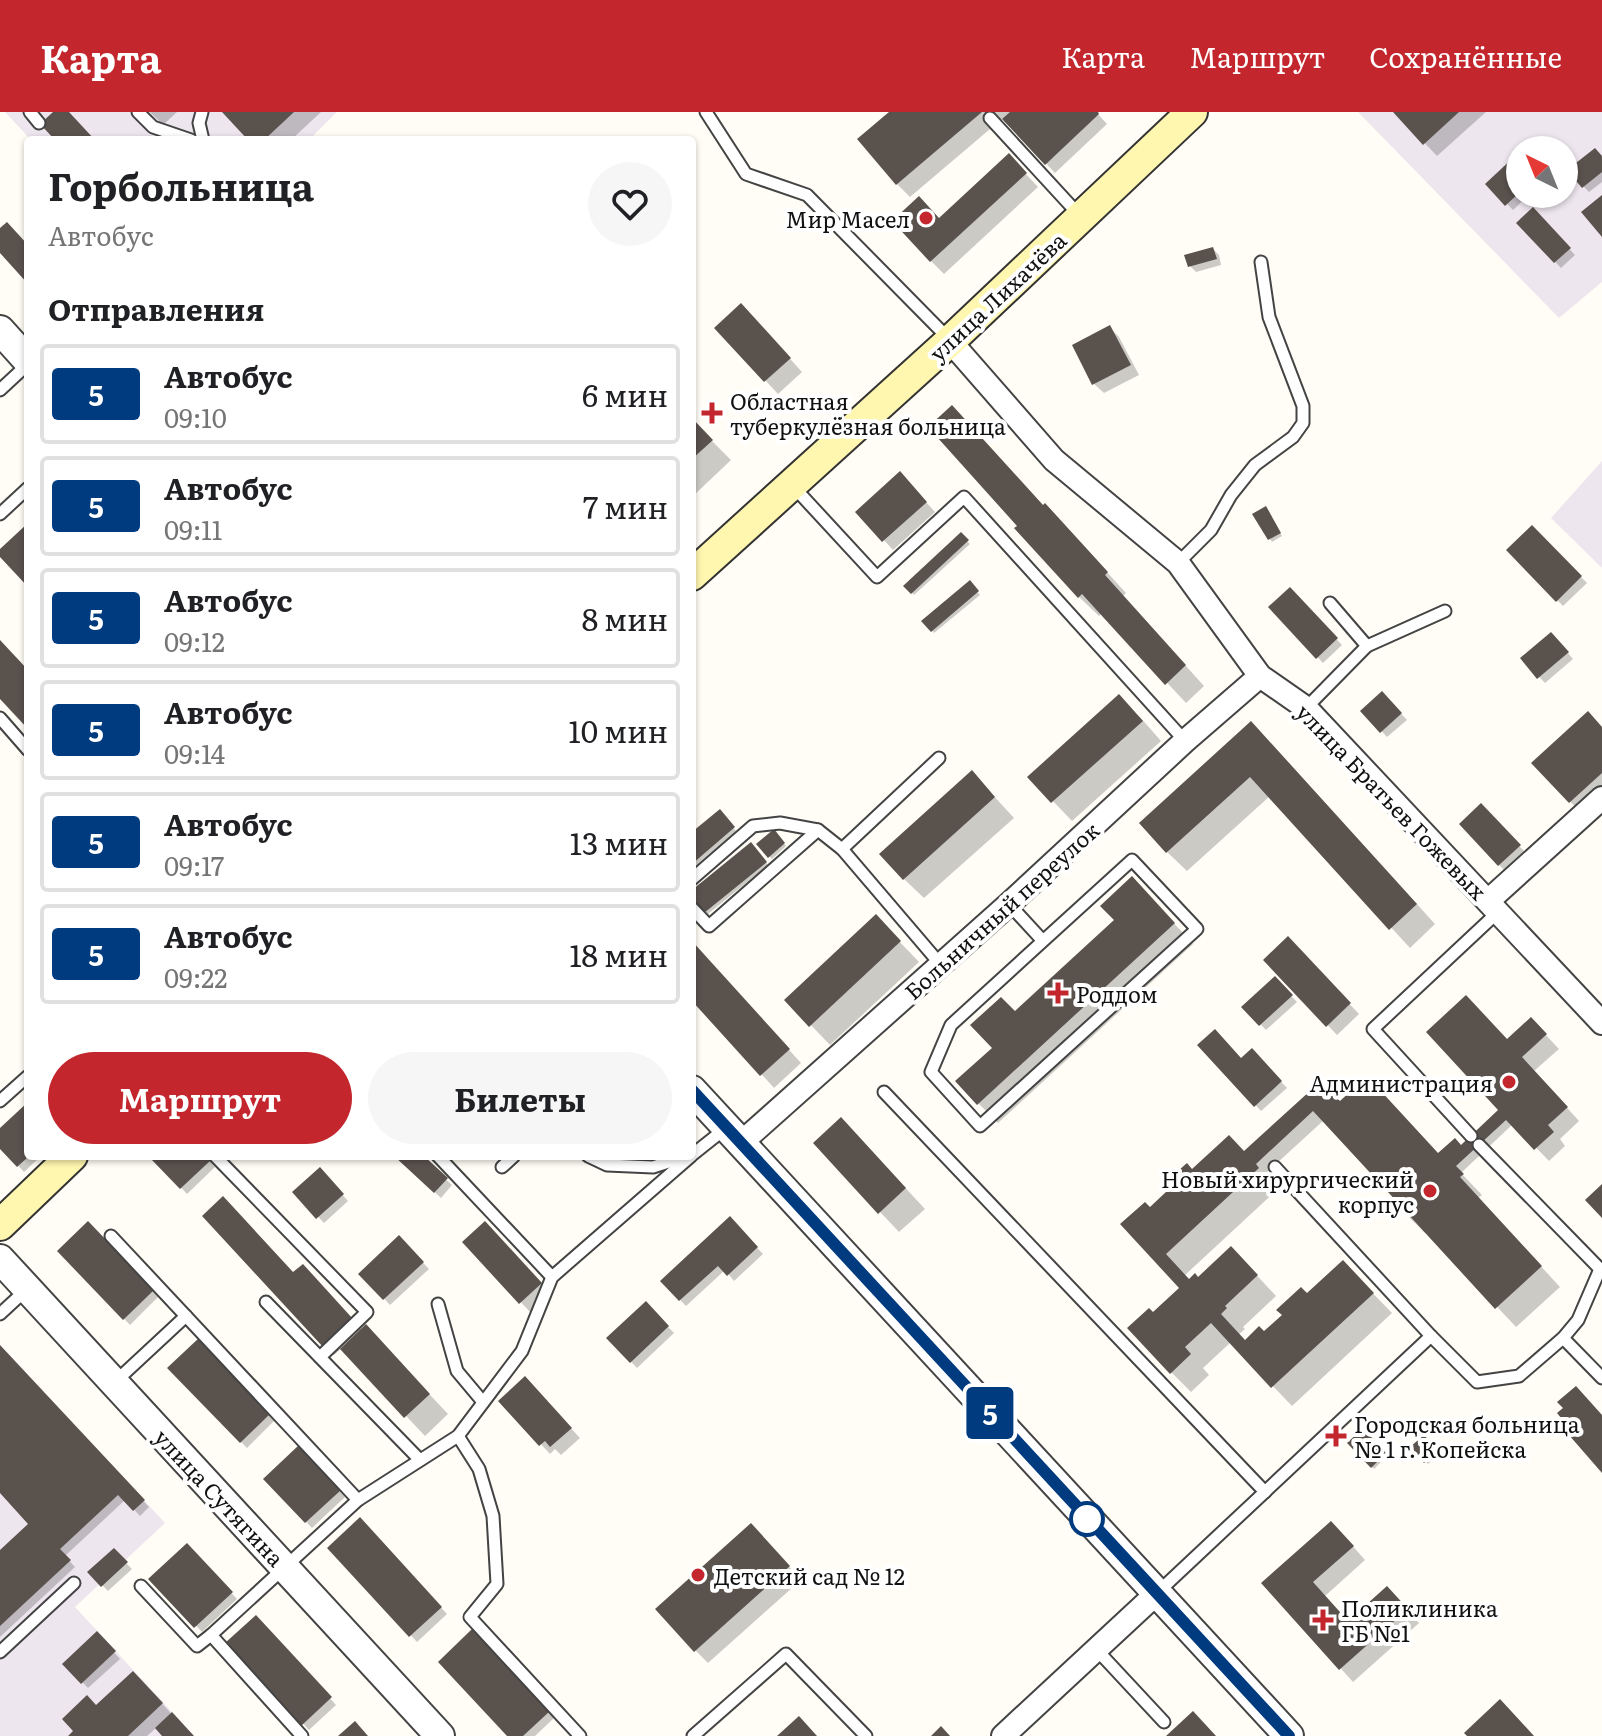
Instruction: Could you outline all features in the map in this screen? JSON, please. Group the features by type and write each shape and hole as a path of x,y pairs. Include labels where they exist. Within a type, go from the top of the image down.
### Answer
{"main road":[{"name":"улица Лихачёва","path":"696,571 950,341 1192,112"},
{"path":"0,1225 68,1160"}],"street":[{"path":"0,330 24,358"},
{"name":"улица Братьев Гожевых","path":"950,341 1054,460 1178,563 1260,676 1306,708 1602,1023"},
{"name":"Больничный переулок","path":"734,1135 941,965 1260,676"},
{"path":"1493,907 1602,798"},
{"path":"696,1094 1289,1736"},
{"name":"улица Сутягина","path":"0,1259 440,1736"},
{"path":"1003,1736 1156,1594"}],"lane":[{"path":"30,112 39,123"},
{"path":"138,112 153,127 179,136"},
{"path":"202,112 199,123 202,136"},
{"path":"706,112 746,174 807,195 950,341"},
{"path":"990,118 1081,217"},
{"path":"1178,563 1211,530 1231,495 1255,465 1293,437 1303,423 1303,406 1269,317 1261,262"},
{"path":"0,390 24,367"},
{"path":"792,485 877,577 964,497 1185,741"},
{"path":"0,514 24,492"},
{"path":"1330,603 1367,646"},
{"path":"1306,708 1367,646 1445,611"},
{"path":"0,718 24,745"},
{"path":"842,849 939,758"},
{"path":"696,876 753,826 780,823 818,830 842,849 941,965"},
{"path":"696,912 709,926 818,830"},
{"path":"1132,860 1197,929 980,1126 931,1072 951,1025 1043,941 1132,860"},
{"path":"1009,904 1043,941"},
{"path":"1275,1167 1477,1382 1519,1376 1563,1338 1578,1320 1601,1268 1475,1140 1373,1029 1493,907"},
{"path":"0,1101 24,1080"},
{"path":"884,1092 1265,1492"},
{"path":"696,1153 734,1135"},
{"path":"219,1160 367,1312 320,1357"},
{"path":"442,1160 552,1277"},
{"path":"502,1167 510,1160"},
{"path":"596,1160 607,1165 653,1167 675,1160"},
{"path":"141,1586 197,1646 358,1500 458,1436 522,1351 552,1277 685,1160"},
{"path":"111,1236 358,1500"},
{"path":"0,1314 28,1289"},
{"path":"266,1302 420,1460"},
{"path":"438,1304 457,1371 483,1402"},
{"path":"114,1382 186,1316"},
{"path":"1156,1594 1431,1336"},
{"path":"1563,1338 1602,1378"},
{"path":"458,1436 479,1469 493,1516 497,1584 470,1617 580,1736"},
{"path":"0,1652 74,1583"},
{"path":"211,1635 302,1736"},
{"path":"1096,1649 1164,1722"},
{"path":"693,1736 786,1654 866,1736"}],"shaded area":[{"path":"5,112 337,112 313,136 27,136"},
{"path":"1358,112 1602,112 1602,282 1559,318"},
{"path":"1602,461 1602,568 1551,518"},
{"path":"0,1345 165,1523 75,1607 194,1736 0,1736"}],"building":[{"path":"53,112 69,112 91,136 51,136 40,124"},
{"path":"222,112 294,112 268,136 244,136"},
{"path":"889,112 982,112 896,185 857,139"},
{"path":"1010,112 1099,114 1045,165 1002,119"},
{"path":"1393,112 1459,112 1423,145"},
{"path":"1595,148 1602,156 1602,172 1582,188 1578,183 1578,161"},
{"path":"1009,153 1027,173 930,262 892,221 919,196 939,218"},
{"path":"1506,164 1506,205 1505,206 1485,184"},
{"path":"1602,195 1602,237 1581,212"},
{"path":"1534,208 1571,248 1554,263 1516,223"},
{"path":"7,222 24,241 24,280 0,253 0,228"},
{"path":"1213,247 1217,259 1188,267 1184,255"},
{"path":"741,303 791,358 764,382 714,328"},
{"path":"1110,325 1131,365 1092,385 1072,345"},
{"path":"952,405 1108,572 1105,575 1186,665 1165,685 1082,594 1078,598 928,427"},
{"path":"696,422 713,440 696,455"},
{"path":"900,471 927,502 882,542 855,512"},
{"path":"1266,506 1281,533 1268,540 1252,514"},
{"path":"1532,525 1582,576 1556,602 1506,550"},
{"path":"24,527 24,583 0,557 0,549"},
{"path":"961,532 969,540 911,594 903,586"},
{"path":"970,580 979,591 931,632 921,621"},
{"path":"1290,587 1338,638 1316,659 1268,607"},
{"path":"1551,632 1569,652 1537,679 1520,658"},
{"path":"0,640 24,666 24,725 0,699"},
{"path":"1382,691 1402,713 1380,733 1360,711"},
{"path":"1119,694 1143,721 1051,803 1027,777"},
{"path":"1588,711 1602,727 1602,773 1569,803 1531,763"},
{"path":"1251,721 1417,904 1389,930 1250,777 1166,853 1139,823"},
{"path":"972,770 995,797 903,880 879,854"},
{"path":"1481,803 1521,845 1498,866 1459,824"},
{"path":"720,809 735,827 696,861 696,829"},
{"path":"774,829 785,843 768,858 756,844"},
{"path":"751,842 767,862 704,913 696,903 696,887"},
{"path":"1132,876 1175,923 977,1105 955,1081 992,1048 970,1025 1001,997 1015,1011 1114,920 1100,906"},
{"path":"876,914 901,941 809,1027 784,1000"},
{"path":"1288,936 1351,1003 1326,1027 1263,960"},
{"path":"696,945 790,1049 760,1076 696,1005"},
{"path":"1275,976 1293,995 1259,1026 1241,1007"},
{"path":"1466,995 1507,1039 1531,1017 1547,1034 1522,1057 1568,1107 1548,1125 1554,1132 1534,1150 1506,1120 1456,1166 1464,1174 1460,1177 1542,1266 1495,1309 1407,1213 1404,1215 1396,1207 1399,1204 1313,1111 1256,1164 1259,1168 1166,1254 1189,1279 1195,1273 1198,1277 1231,1246 1258,1275 1225,1306 1227,1308 1221,1314 1245,1340 1259,1326 1264,1331 1282,1315 1276,1310 1301,1287 1307,1293 1343,1260 1374,1293 1271,1388 1211,1323 1185,1347 1191,1354 1170,1374 1127,1328 1149,1308 1153,1312 1179,1288 1120,1224 1145,1202 1150,1207 1167,1191 1162,1185 1187,1163 1192,1169 1229,1135 1244,1151 1321,1081 1340,1101 1367,1076 1438,1153 1455,1138 1461,1145 1498,1110 1426,1032"},
{"path":"1215,1029 1241,1058 1252,1048 1282,1081 1254,1107 1197,1045"},
{"path":"24,1106 25,1160 17,1167 0,1149 0,1128"},
{"path":"841,1117 906,1188 878,1214 813,1143"},
{"path":"152,1160 211,1160 180,1189"},
{"path":"398,1160 428,1160 448,1178 434,1193"},
{"path":"320,1167 344,1194 316,1219 292,1192"},
{"path":"1602,1184 1602,1218 1585,1200"},
{"path":"223,1196 293,1272 303,1264 353,1319 323,1347 202,1216"},
{"path":"730,1216 758,1247 727,1276 718,1266 679,1301 660,1281"},
{"path":"88,1221 154,1290 123,1320 57,1251"},
{"path":"485,1221 542,1283 519,1304 462,1242"},
{"path":"399,1235 424,1262 383,1300 358,1274"},
{"path":"646,1301 669,1326 630,1363 606,1338"},
{"path":"366,1324 430,1394 404,1418 340,1349"},
{"path":"200,1337 272,1412 240,1443 167,1368"},
{"path":"0,1345 145,1500 133,1511 118,1495 60,1549 71,1560 0,1626 0,1550 28,1524 0,1493"},
{"path":"525,1376 572,1428 550,1447 545,1441 539,1446 498,1401"},
{"path":"1576,1386 1602,1415 1602,1473 1562,1427 1566,1424 1557,1413 1563,1408 1557,1402"},
{"path":"1363,1428 1386,1453 1371,1468 1347,1443"},
{"path":"1424,1435 1438,1451 1424,1463 1410,1447"},
{"path":"299,1445 341,1490 305,1523 263,1479"},
{"path":"360,1517 442,1607 409,1637 327,1548"},
{"path":"1331,1521 1354,1546 1313,1582 1348,1621 1387,1586 1408,1609 1339,1670 1261,1583"},
{"path":"751,1523 790,1566 694,1652 655,1609"},
{"path":"187,1543 233,1592 194,1628 148,1579"},
{"path":"114,1548 128,1562 101,1587 87,1572"},
{"path":"256,1615 332,1697 301,1726 225,1643"},
{"path":"472,1629 550,1711 523,1736 507,1736 438,1662"},
{"path":"97,1631 116,1651 81,1684 62,1664"},
{"path":"133,1671 163,1703 128,1736 68,1736 73,1731 62,1719 87,1695 96,1705"},
{"path":"1500,1699 1534,1736 1467,1736 1464,1733"},
{"path":"1193,1711 1216,1736 1166,1736"},
{"path":"172,1712 194,1736 162,1736 155,1728"},
{"path":"799,1716 817,1736 777,1736"},
{"path":"355,1721 368,1736 338,1736"},
{"path":"941,1726 950,1736 931,1736"}],"bus line":[{"name":"5","path":"696,1094 1289,1736"}],"place":[{"name":"Мир Масел","path":"926,218"},
{"name":"Областная туберкулёзная больница","path":"712,413"},
{"name":"Роддом","path":"1058,993"},
{"name":"Администрация","path":"1509,1082"},
{"name":"Новый хирургический корпус","path":"1430,1191"},
{"name":"Городская больница № 1 г. Копейска","path":"1336,1436"},
{"name":"Детский сад № 12","path":"698,1575"},
{"name":"Поликлиника ГБ №1","path":"1323,1620"}]}
